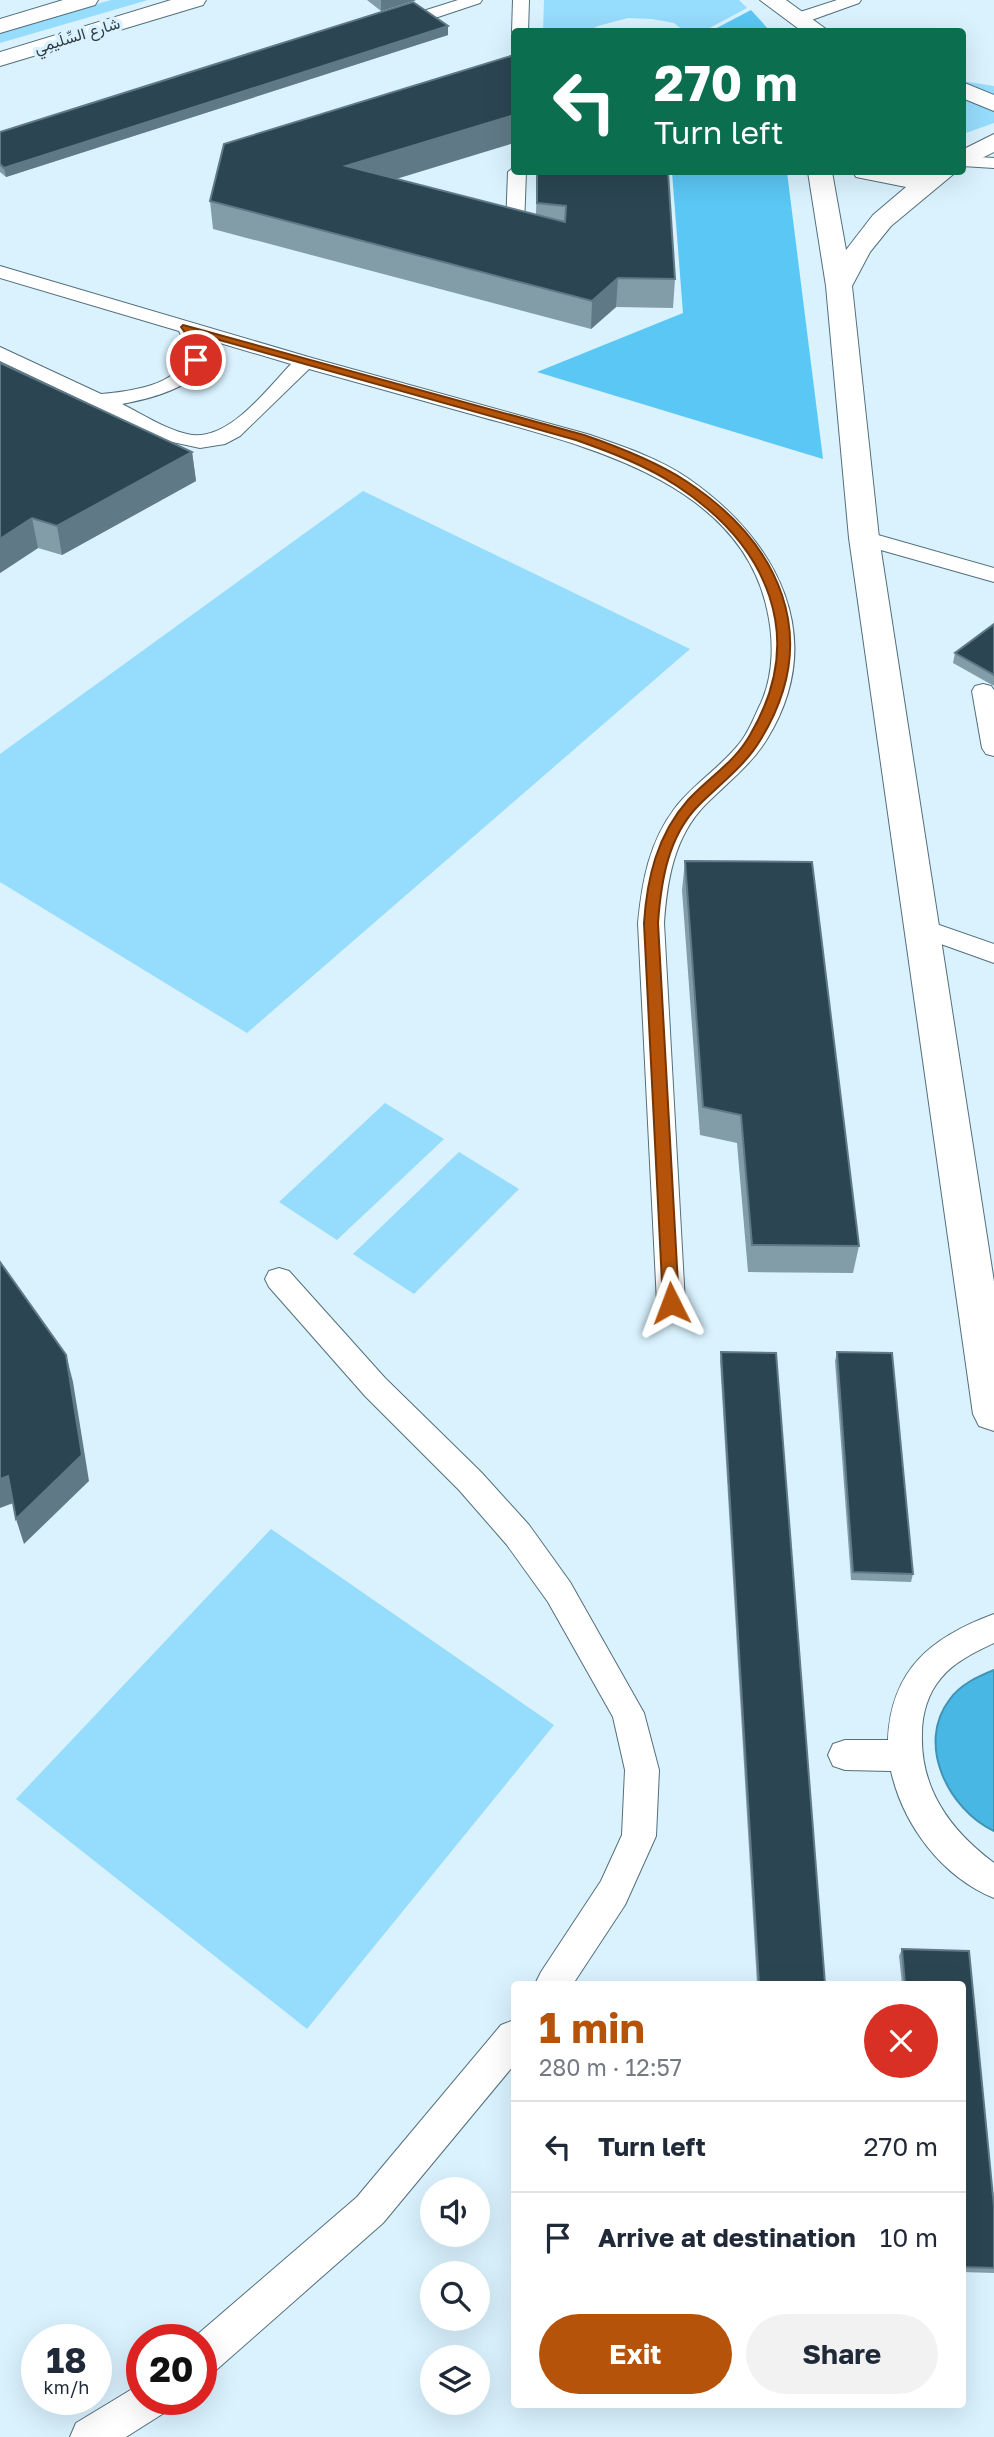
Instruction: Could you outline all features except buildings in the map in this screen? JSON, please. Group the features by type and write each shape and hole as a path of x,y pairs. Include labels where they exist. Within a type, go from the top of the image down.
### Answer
{"street":[{"name":"شارع السِّلَيمِي","path":"0,26 87,0"},
{"name":"شارع السِّلَيمِي","path":"0,58 195,0"},
{"path":"771,0 798,25"},
{"path":"966,90 994,95"},
{"path":"966,90 994,104"},
{"path":"966,159 992,149"},
{"path":"820,175 839,286 864,538 994,1414"},
{"path":"882,175 905,179 937,176"},
{"path":"839,286 859,246 873,228 890,211 937,176"}],"lane":[{"path":"426,16 474,0"},
{"path":"520,28 521,0"},
{"path":"798,25 853,0"},
{"path":"515,226 517,175"},
{"path":"0,272 305,362 580,438 649,465 689,489 731,524 751,547 767,572 778,599 784,626 785,654 780,683 770,711 755,739 692,804 673,831 660,860 653,890 651,923 671,1303"},
{"path":"98,400 141,396 176,382 196,360 198,348 195,337 187,327"},
{"path":"0,353 187,441 213,441 234,431 305,362"},
{"path":"864,538 994,575"},
{"path":"983,691 994,748"},
{"path":"922,928 994,954"},
{"path":"279,1279 375,1387 470,1481 518,1535 559,1592 628,1713 642,1770 639,1836 613,1893 555,1981"},
{"path":"994,1628 954,1646 924,1674 907,1713 904,1756 917,1801 943,1842 985,1877 994,1881"},
{"path":"845,1755 904,1756"},
{"path":"217,2343 370,2210 511,2042"},
{"path":"90,2437 126,2414"}],"shaded area":[{"path":"111,0 148,0 0,43 0,32"},
{"path":"544,0 739,0 747,8 710,28 680,28 674,23 628,18 594,28 543,28"},
{"path":"751,10 767,28 717,28"},
{"path":"966,82 994,86 994,123 966,133"},
{"path":"672,175 787,175 823,459 537,372 683,313"},
{"path":"363,491 690,649 247,1033 0,882 0,754"},
{"path":"385,1103 444,1139 337,1240 279,1202"},
{"path":"459,1152 519,1189 414,1294 353,1254"},
{"path":"271,1529 554,1725 307,2029 16,1799"},
{"path":"994,1670 994,1831 963,1808 951,1792 942,1774 936,1736 940,1717 954,1694"}],"route":[{"path":"196,360 198,348 195,337 187,327 616,450 680,482 707,502 751,547 767,572 778,599 784,626 785,654 780,683 770,711 755,739 734,765 692,804 673,831 660,860 653,890 651,923 671,1303"}]}
